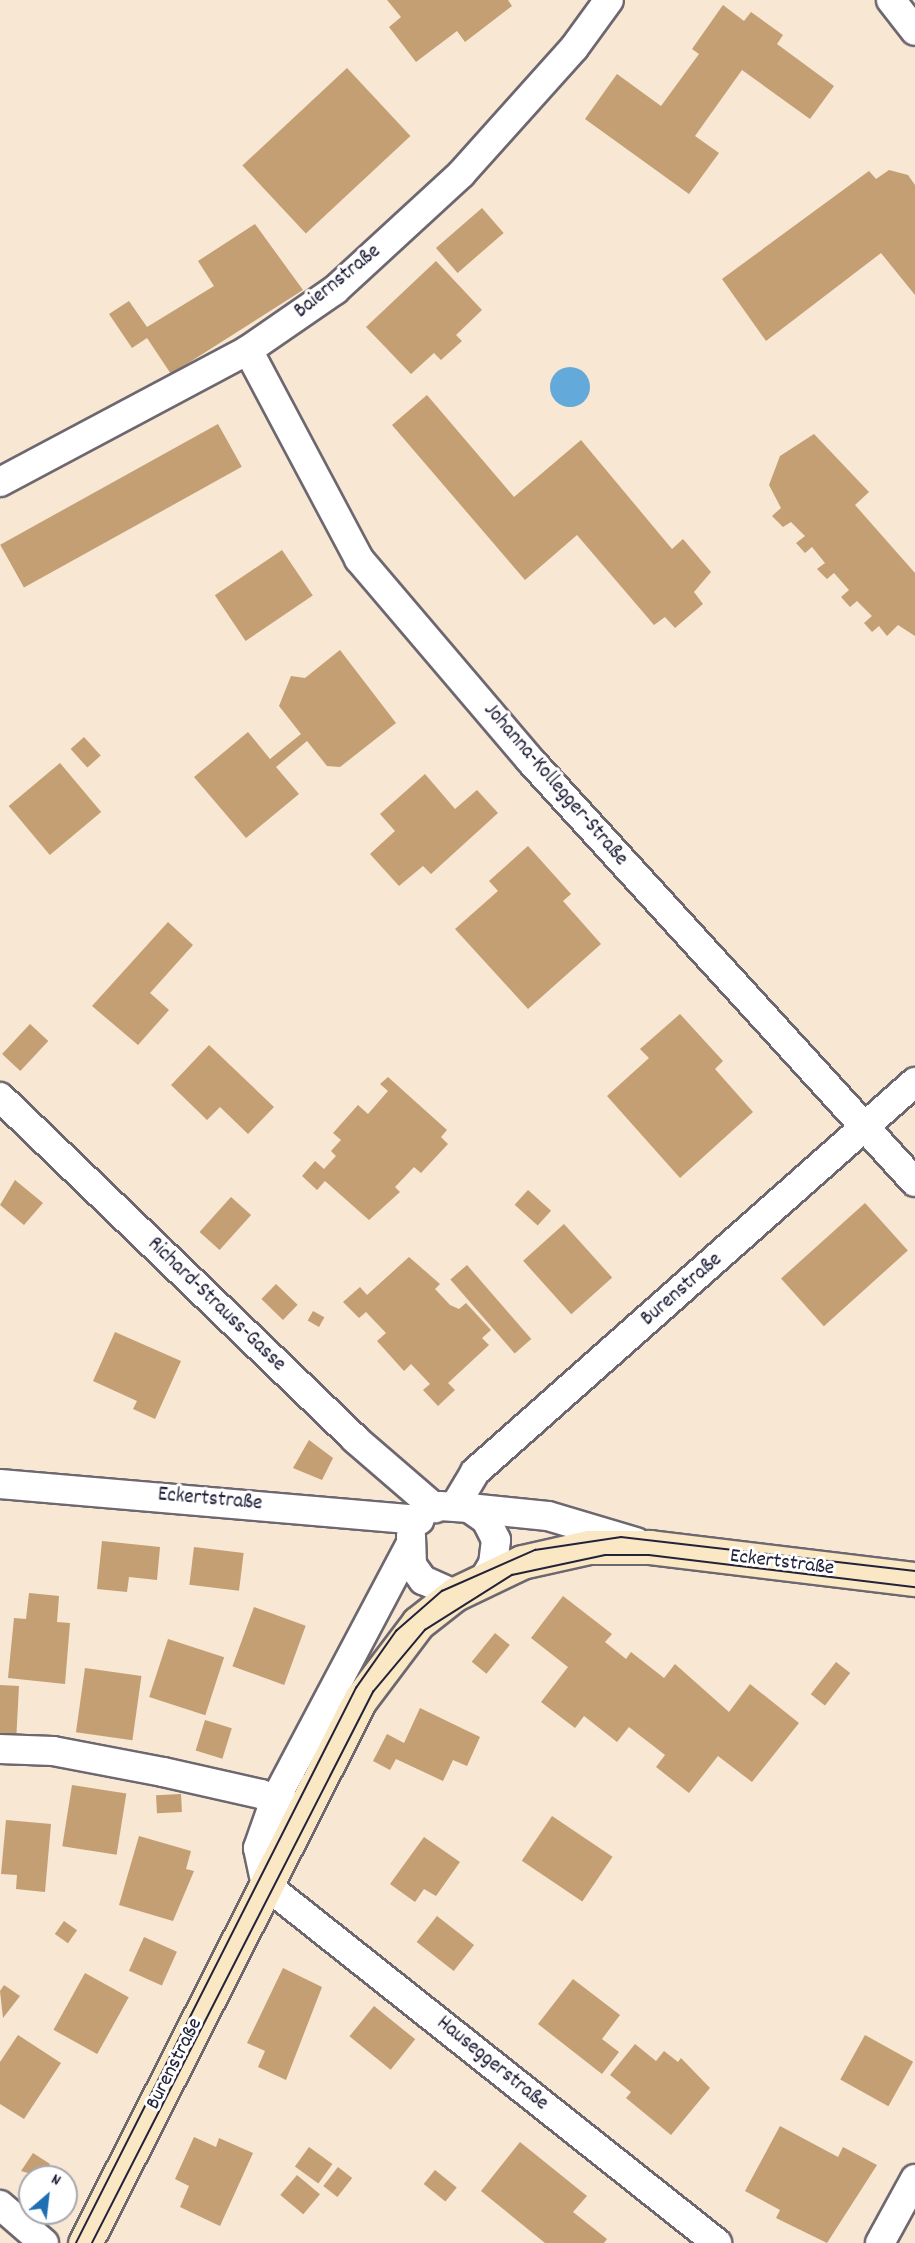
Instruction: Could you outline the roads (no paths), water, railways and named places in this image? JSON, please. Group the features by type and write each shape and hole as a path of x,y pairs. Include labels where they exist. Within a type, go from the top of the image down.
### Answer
{"street":[{"name":"Baiernstraße","path":"0,482 248,350 335,290 460,174 574,48 609,0"},
{"path":"891,0 915,31"},
{"name":"Johanna-Kollegger-Straße","path":"248,350 359,559 530,760 915,1182"},
{"name":"Burenstraße","path":"445,1510 475,1472 865,1129 915,1082"},
{"name":"Richard-Strauss-Gasse","path":"0,1097 361,1445 445,1510"},
{"name":"Eckertstraße","path":"0,1484 548,1516 650,1546"},
{"path":"455,1594 423,1580 412,1565 409,1547 445,1510 486,1520 496,1540 493,1564 484,1579"},
{"name":"Eckertstraße","path":"455,1594 522,1562 589,1547 650,1546 915,1579"},
{"name":"Burenstraße","path":"85,2243 266,1885 288,1806 409,1547"},
{"name":"Burenstraße","path":"288,1806 391,1652 455,1594"},
{"path":"0,1749 53,1751 288,1806"},
{"name":"Hauseggerstraße","path":"266,1885 717,2243"},
{"path":"880,2243 915,2179"},
{"path":"0,2205 44,2243"}],"water":[{"path":"570,367 578,368 584,373 589,379 589,395 584,401 578,406 570,407 562,406 556,401 551,395 550,387 551,379 556,373 562,368"}],"tram line":[{"path":"76,2243 356,1688 396,1631 442,1591 535,1550 621,1537 915,1571"},
{"path":"92,2243 373,1692 425,1630 512,1575 605,1555 649,1555 915,1587"}]}
